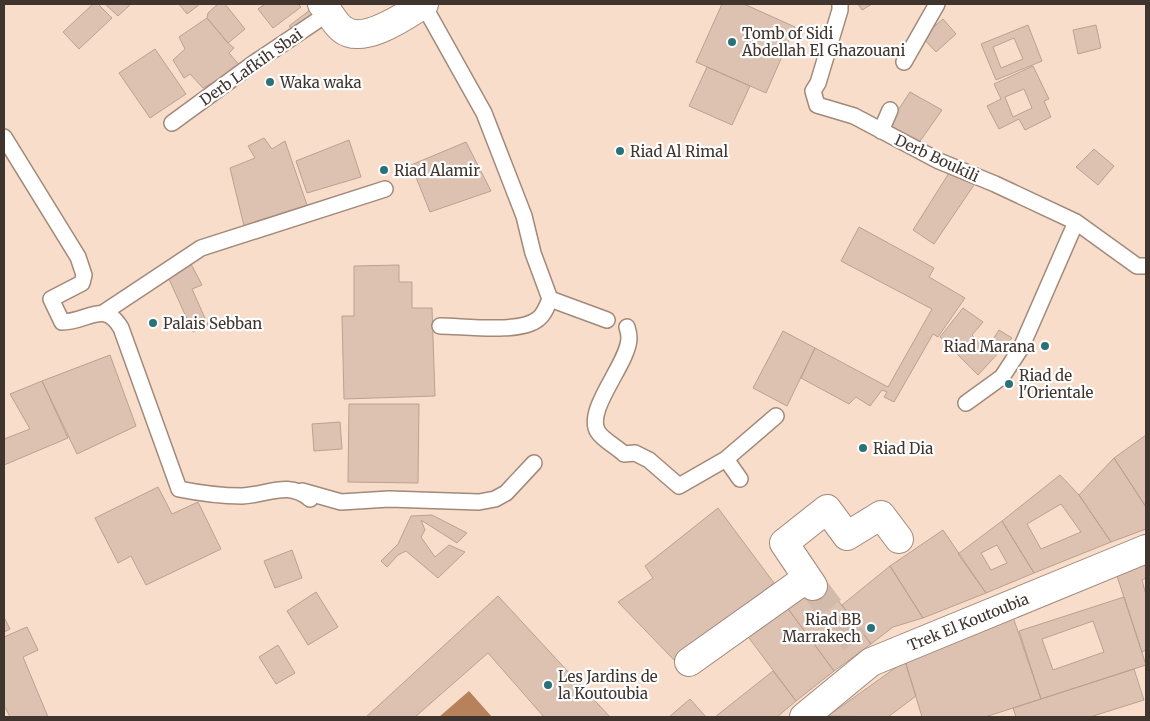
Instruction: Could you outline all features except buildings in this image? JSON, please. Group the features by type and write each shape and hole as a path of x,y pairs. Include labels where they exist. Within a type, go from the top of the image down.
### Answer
{"street":[{"path":"326,8 340,28 346,31 370,34 423,4"},
{"path":"689,662 810,582 784,543 826,509 848,536 881,515 899,539"},
{"name":"Trek El Koutoubia","path":"804,717 867,657 1146,549"}],"lane":[{"path":"423,4 484,113 524,216 533,253 550,299 540,318 530,324 506,328 440,326"},
{"name":"Derb Boukili","path":"840,4 840,10 818,83 813,91 817,105 854,116 939,161 1076,222 1137,266 1146,266"},
{"path":"904,62 937,4"},
{"name":"Derb Lafkih Sbai","path":"172,123 326,8"},
{"path":"881,131 890,110"},
{"path":"4,137 78,258 82,270 82,283 51,299 55,312 62,322 103,313 201,248 385,189"},
{"path":"966,403 1002,377 1021,348 1076,222"},
{"path":"550,299 607,320"},
{"path":"103,313 115,317 121,328 179,489 242,496 276,489 341,502 389,500 479,502 495,500 506,493 534,463"},
{"path":"627,327 630,338 627,350 597,411 595,422 598,432 624,454 635,453 648,460 679,486 726,459 776,416"},
{"path":"726,459 740,479"}],"shaded area":[{"path":"469,691 492,717 439,717"}],"tunnel":[{"path":"813,586 862,651"}],"place":[{"name":"Tomb of Sidi Abdellah El Ghazouani","path":"732,42"},
{"name":"Waka waka","path":"270,82"},
{"name":"Riad Al Rimal","path":"620,151"},
{"name":"Riad Alamir","path":"384,170"},
{"name":"Palais Sebban","path":"153,323"},
{"name":"Riad Marana","path":"1045,346"},
{"name":"Riad de l'Orientale","path":"1009,384"},
{"name":"Riad Dia","path":"863,448"},
{"name":"Riad BB Marrakech","path":"871,628"},
{"name":"Les Jardins de la Koutoubia","path":"548,685"}]}
